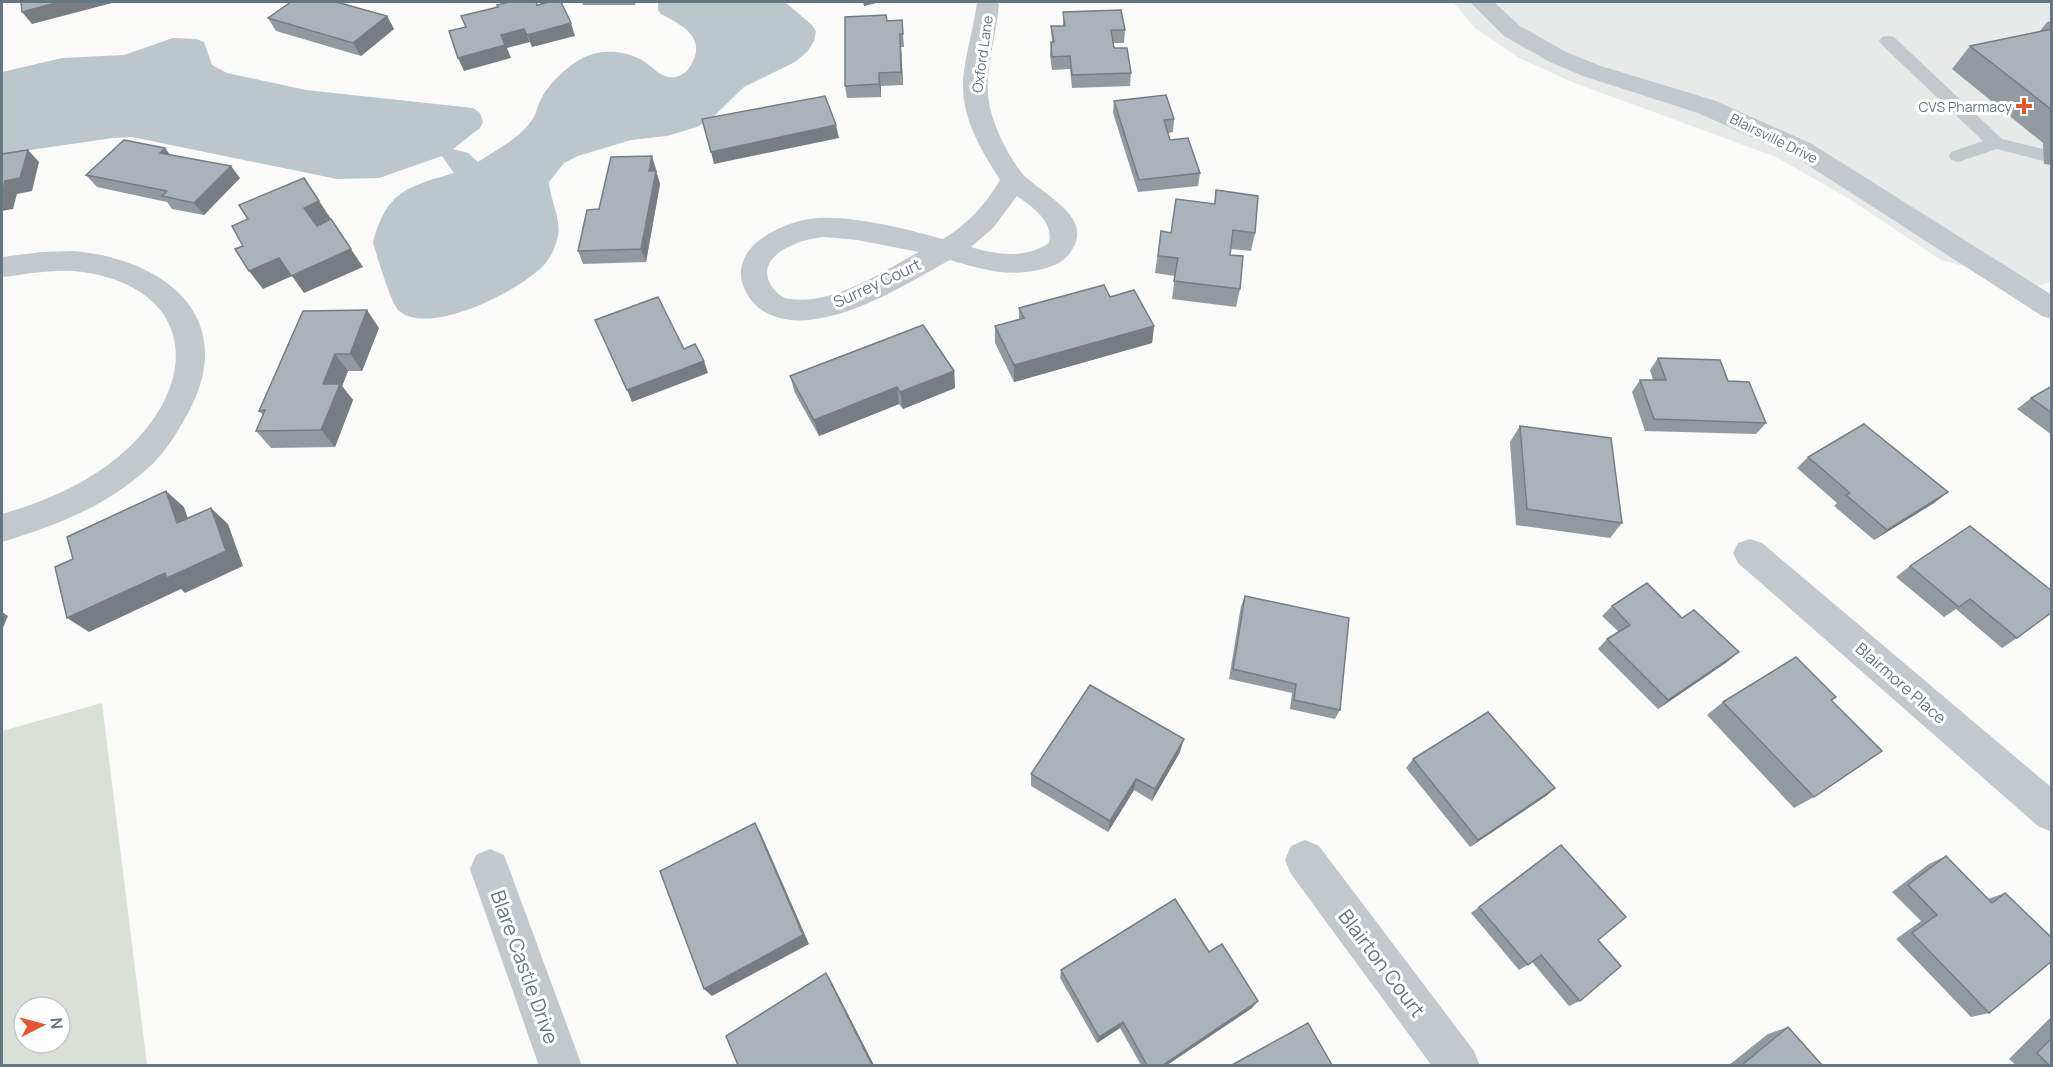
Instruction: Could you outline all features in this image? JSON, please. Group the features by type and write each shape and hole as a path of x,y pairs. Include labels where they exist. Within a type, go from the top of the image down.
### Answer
{"street":[{"name":"Oxford Lane","path":"988,2 975,96 994,147 1013,180"},
{"name":"Blairsville Drive","path":"1481,2 1512,31 1558,57 1592,71 1707,107 1803,150 2052,309"},
{"path":"1013,180 1045,204 1056,216 1064,238 1060,249 1050,257 1035,263 1016,265 995,263 947,249 969,235 986,219 1013,180"},
{"name":"Surrey Court","path":"808,228 848,228 947,249 855,297 831,306 806,310 787,309 773,305 764,298 754,276 754,266 761,254 774,242 808,228"},
{"path":"2,267 48,262 81,262 136,277 160,290 174,303 185,320 192,343 190,370 180,400 162,430 138,459 105,484 62,506 2,528"},
{"name":"Blairmore Place","path":"1750,553 2052,813"},
{"name":"Blairton Court","path":"1305,860 1459,1065"},
{"name":"Blare Castle Drive","path":"490,869 561,1065"}],"lane":[{"path":"1888,41 1996,143 2052,157"},
{"path":"1958,156 1996,143"}],"shaded area":[{"path":"658,2 785,2 812,25 816,31 814,41 808,51 795,62 744,87 712,118 697,127 667,136 631,140 578,156 564,163 549,182 559,229 556,244 547,262 516,286 496,297 452,314 432,318 413,318 399,311 388,290 373,243 384,213 400,194 423,183 454,173 442,156 379,178 337,179 132,137 2,154 2,72 62,58 124,55 173,38 196,39 204,42 212,65 227,73 306,90 473,108 480,113 483,122 480,128 453,149 468,153 478,162 521,132 532,120 541,99 555,80 573,64 587,56 600,52 621,53 640,59 665,76 675,77 686,72 696,54 694,39 684,27 661,14 658,10"},
{"path":"1453,2 2051,2 2051,282 2038,286 1941,260 1848,198 1776,157 1572,82 1519,58 1475,28"},
{"path":"102,703 147,1065 2,1065 2,731"}],"building":[{"path":"21,2 59,2 22,12"},
{"path":"291,2 336,2 387,16 353,43 268,18"},
{"path":"509,2 536,2 537,5 561,2 571,23 527,35 524,29 501,35 505,45 458,58 449,31 466,27 461,16"},
{"path":"1121,10 1125,30 1111,30 1114,48 1127,48 1131,73 1072,75 1070,56 1052,57 1051,42 1054,42 1051,26 1065,26 1063,12"},
{"path":"886,15 887,21 902,20 901,72 879,73 879,84 845,86 845,17"},
{"path":"2052,29 2052,110 1970,46"},
{"path":"1166,95 1174,119 1164,120 1170,140 1188,138 1200,173 1139,180 1114,101"},
{"path":"825,96 836,125 711,152 702,119"},
{"path":"124,140 165,148 160,153 231,166 194,203 162,196 167,191 86,175"},
{"path":"28,150 20,178 5,181 2,194 2,154"},
{"path":"652,156 649,171 656,171 641,249 578,251 587,210 599,209 611,157"},
{"path":"304,178 319,201 304,208 317,226 331,219 351,249 291,276 279,258 249,271 235,249 243,246 232,226 248,219 239,205"},
{"path":"1216,190 1258,196 1255,233 1233,230 1230,255 1243,256 1240,289 1174,281 1178,258 1158,256 1161,231 1171,233 1176,199 1215,204"},
{"path":"1104,285 1110,297 1134,290 1154,326 1014,365 995,326 1024,318 1019,308"},
{"path":"658,297 684,349 695,344 704,361 627,390 595,320"},
{"path":"367,310 350,354 335,354 323,384 340,384 321,430 256,431 265,410 259,411 303,311"},
{"path":"923,325 954,371 900,392 897,387 814,420 790,376"},
{"path":"1658,358 1720,360 1728,381 1749,382 1766,423 1654,419 1640,380 1666,380"},
{"path":"2052,386 2052,413 2031,398"},
{"path":"1864,424 1948,492 1887,530 1846,495 1850,493 1808,457"},
{"path":"1520,426 1611,438 1622,523 1527,509"},
{"path":"166,491 177,523 211,508 226,551 167,578 165,573 67,618 55,567 73,559 67,537"},
{"path":"1970,526 2052,591 2052,612 2017,638 1970,599 1959,607 1910,566"},
{"path":"1647,583 1682,618 1694,610 1739,652 1668,700 1607,639 1630,625 1612,606"},
{"path":"1245,596 1349,618 1340,710 1294,700 1296,684 1233,669"},
{"path":"1796,657 1836,697 1831,700 1882,751 1814,797 1723,702"},
{"path":"1090,685 1184,739 1155,789 1136,779 1110,821 1031,774"},
{"path":"1488,712 1555,788 1478,840 1413,759"},
{"path":"755,823 803,935 704,989 660,871"},
{"path":"1561,845 1626,917 1598,940 1621,966 1580,1001 1541,955 1528,965 1479,907"},
{"path":"1946,856 1992,903 2005,893 2052,938 2052,961 1989,1013 1912,933 1937,915 1908,885"},
{"path":"1175,899 1209,952 1222,944 1258,1001 1163,1065 1147,1065 1123,1022 1099,1037 1061,970"},
{"path":"826,973 872,1065 738,1065 726,1036"},
{"path":"1308,1023 1332,1065 1232,1065"},
{"path":"1788,1027 1822,1065 1742,1065"},
{"path":"2052,1038 2052,1065 2049,1065 2037,1053"}],"place":[{"name":"CVS Pharmacy","path":"2024,106"}]}
